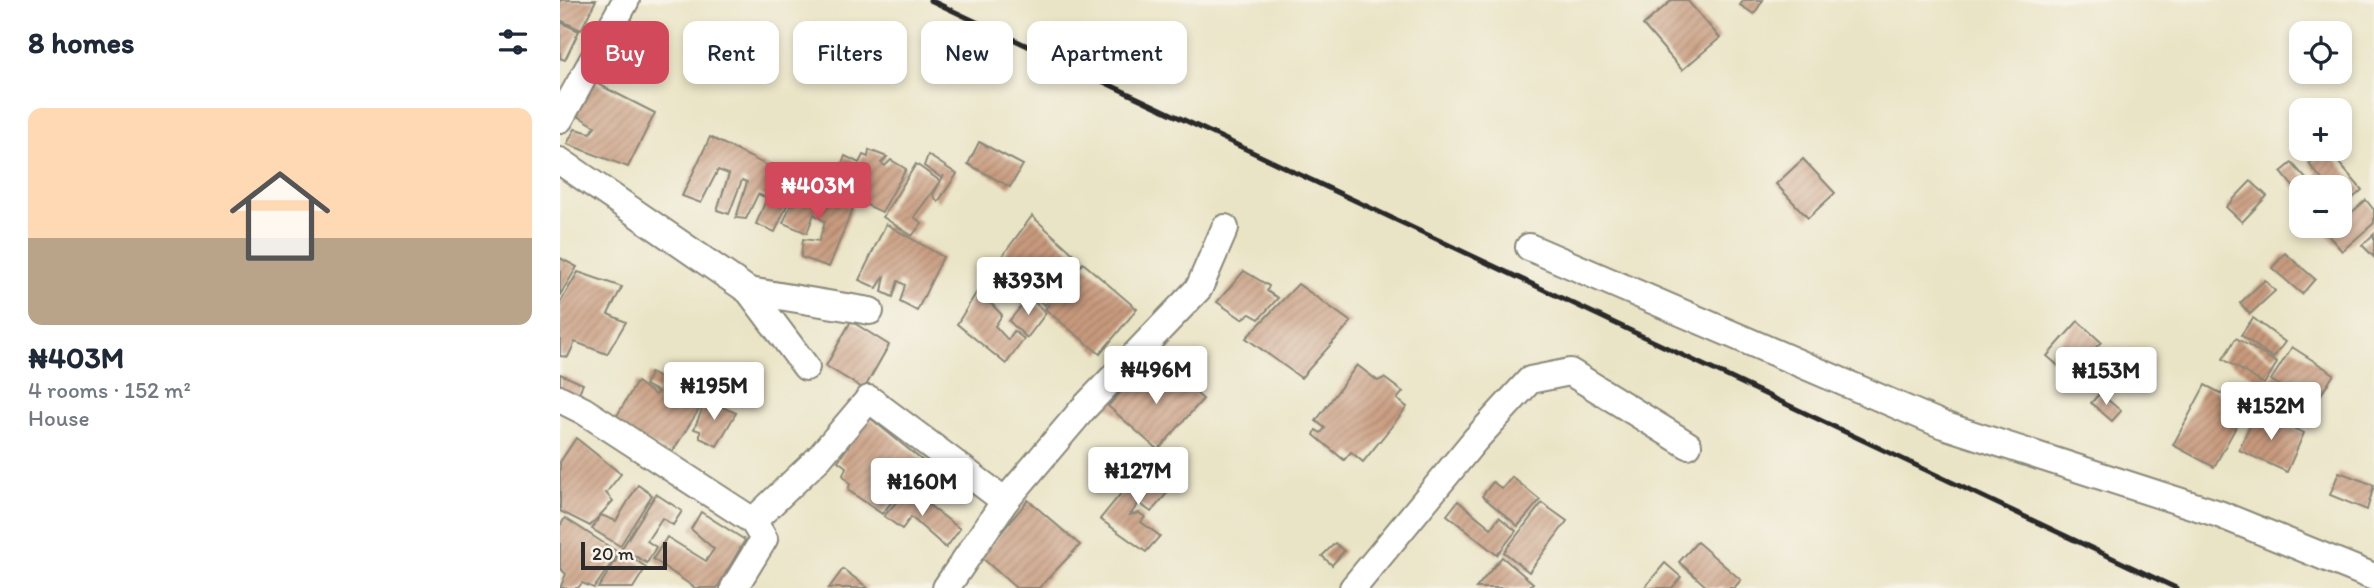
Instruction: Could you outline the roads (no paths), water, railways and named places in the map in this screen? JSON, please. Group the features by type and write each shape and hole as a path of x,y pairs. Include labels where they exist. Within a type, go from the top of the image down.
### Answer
{"street":[{"path":"560,119 626,0"},
{"path":"560,161 749,291 806,368"},
{"path":"946,588 1005,501 1083,409 1199,288 1225,228"},
{"path":"1529,247 1943,425 2219,513 2374,577"},
{"path":"749,291 870,311"},
{"path":"1353,588 1475,440 1530,380 1570,372 1688,445"},
{"path":"753,521 819,458 869,398 1005,501"},
{"path":"560,399 584,411 753,521 764,539 734,588"}],"railway":[{"path":"930,0 2176,588"}]}
